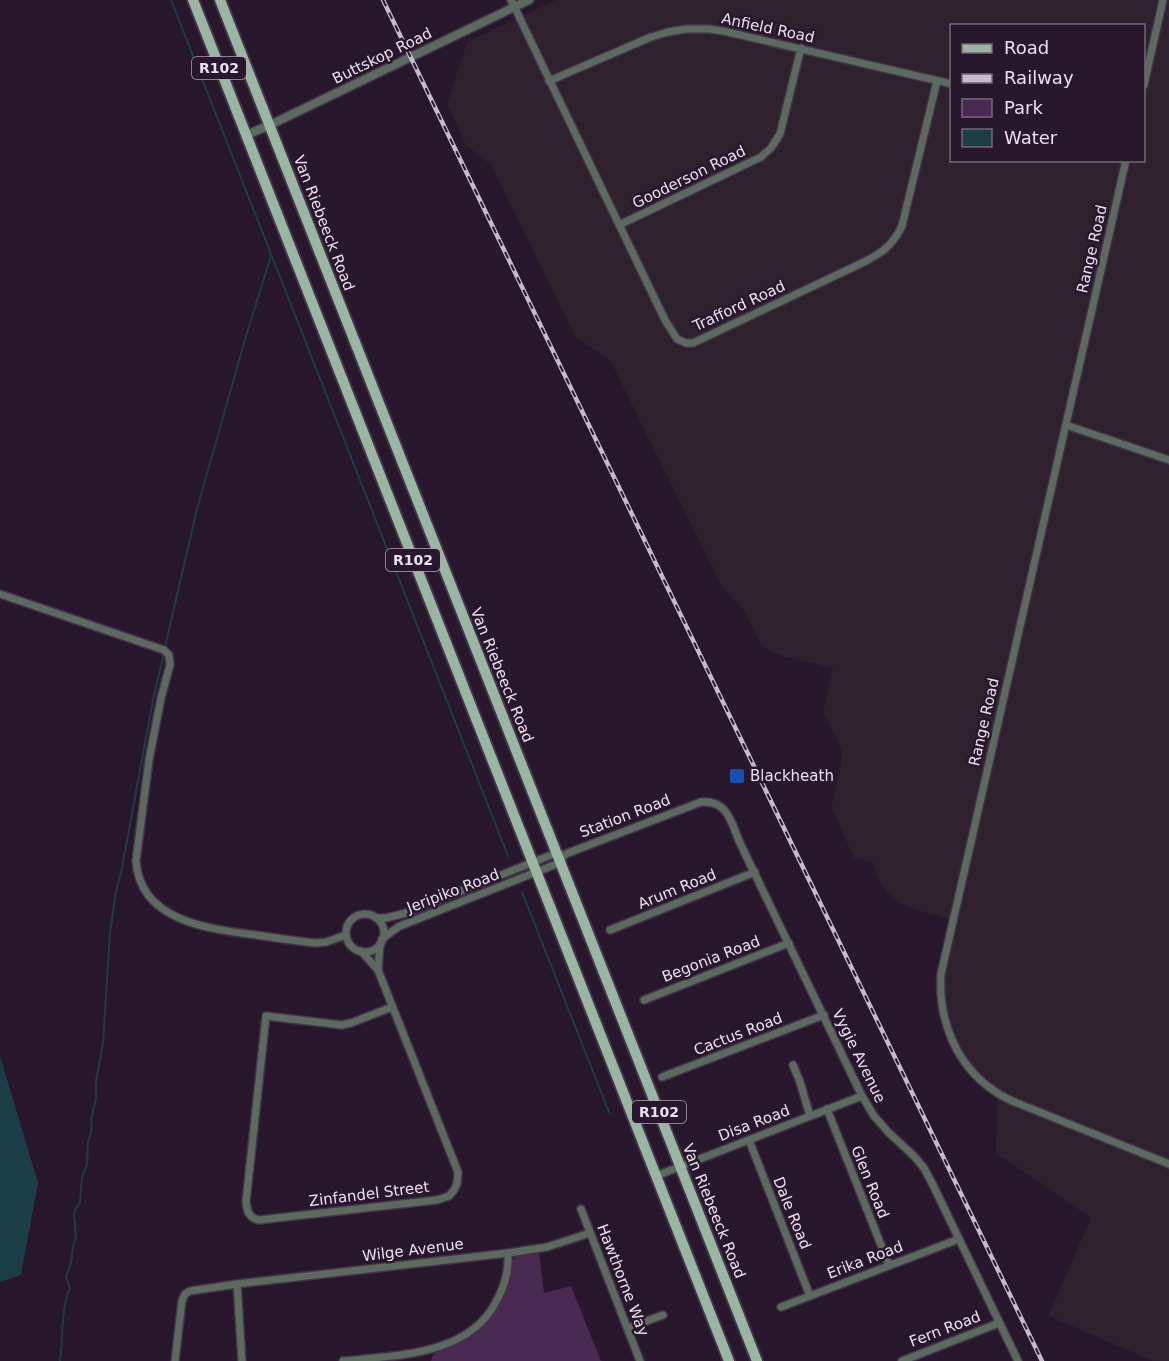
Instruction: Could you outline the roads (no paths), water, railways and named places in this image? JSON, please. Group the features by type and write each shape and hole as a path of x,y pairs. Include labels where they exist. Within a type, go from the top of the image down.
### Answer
{"main road":[{"name":"R102","path":"193,0 729,1361"},
{"name":"Van Riebeeck Road","path":"220,0 757,1361"}],"street":[{"name":"Buttskop Road","path":"246,135 512,4 529,0"},
{"path":"1145,76 1163,0"},
{"name":"Trafford Road","path":"512,4 676,339 686,343 693,343 860,264 882,253 889,246 902,226 937,81"},
{"name":"Anfield Road","path":"549,81 651,37 686,29 710,29 950,84"},
{"name":"Gooderson Road","path":"619,225 761,157 771,148 780,134 801,48"},
{"name":"Range Road","path":"1126,162 941,974 941,1004 949,1033 958,1053 979,1079 998,1093 1017,1103 1169,1164"},
{"path":"1066,425 1169,460"},
{"path":"0,594 167,651 170,665 149,760 137,845 137,873 141,886 150,897 172,915 204,928 316,943 346,935"},
{"name":"Vygie Avenue","path":"696,804 710,802 725,810 862,1096 874,1116 924,1168 1018,1361"},
{"name":"Station Road","path":"535,867 696,804"},
{"name":"Jeripiko Road","path":"376,918 406,913 535,867"},
{"name":"Jeripiko Road","path":"381,942 398,927 535,867"},
{"name":"Arum Road","path":"610,930 755,872"},
{"path":"365,914 376,918 383,927 381,942 371,950 360,951 351,945 346,935 350,921 356,916 365,914"},
{"name":"Zinfandel Street","path":"378,970 381,942"},
{"name":"Begonia Road","path":"644,1000 789,943"},
{"name":"Zinfandel Street","path":"360,951 378,970 458,1172 457,1184 449,1196 437,1200 259,1220 251,1217 246,1209 246,1202 266,1016 342,1025 392,1007"},
{"name":"Cactus Road","path":"662,1077 824,1015"},
{"path":"793,1065 810,1116"},
{"name":"Disa Road","path":"656,1176 862,1096"},
{"name":"Glen Road","path":"827,1109 889,1265"},
{"name":"Dale Road","path":"748,1140 810,1296"},
{"name":"Hawthorne Way","path":"581,1209 640,1361"},
{"name":"Wilge Avenue","path":"175,1361 182,1301 185,1294 190,1291 508,1253 547,1247 590,1233"},
{"name":"Erika Road","path":"781,1307 959,1239"},
{"path":"343,1361 426,1351 460,1337 479,1325 488,1316 502,1290 507,1276 508,1253"},
{"path":"237,1284 242,1361"},
{"path":"628,1328 663,1315"},
{"name":"Fern Road","path":"902,1361 999,1323"},
{"path":"426,1351 427,1361"}],"water":[{"path":"0,1056 38,1183 21,1275 0,1282"}],"waterway":[{"path":"171,0 508,856"},
{"path":"165,647 197,509 271,256"},
{"path":"60,1361 64,1314 70,1289 66,1277 76,1237 74,1215 80,1202 82,1177 87,1164 88,1142 96,1098 96,1081 103,1043 110,933 116,891 164,653"},
{"path":"522,892 609,1112"}],"railway":[{"path":"383,0 1042,1361"}],"place":[{"name":"Blackheath","path":"737,776"}]}
